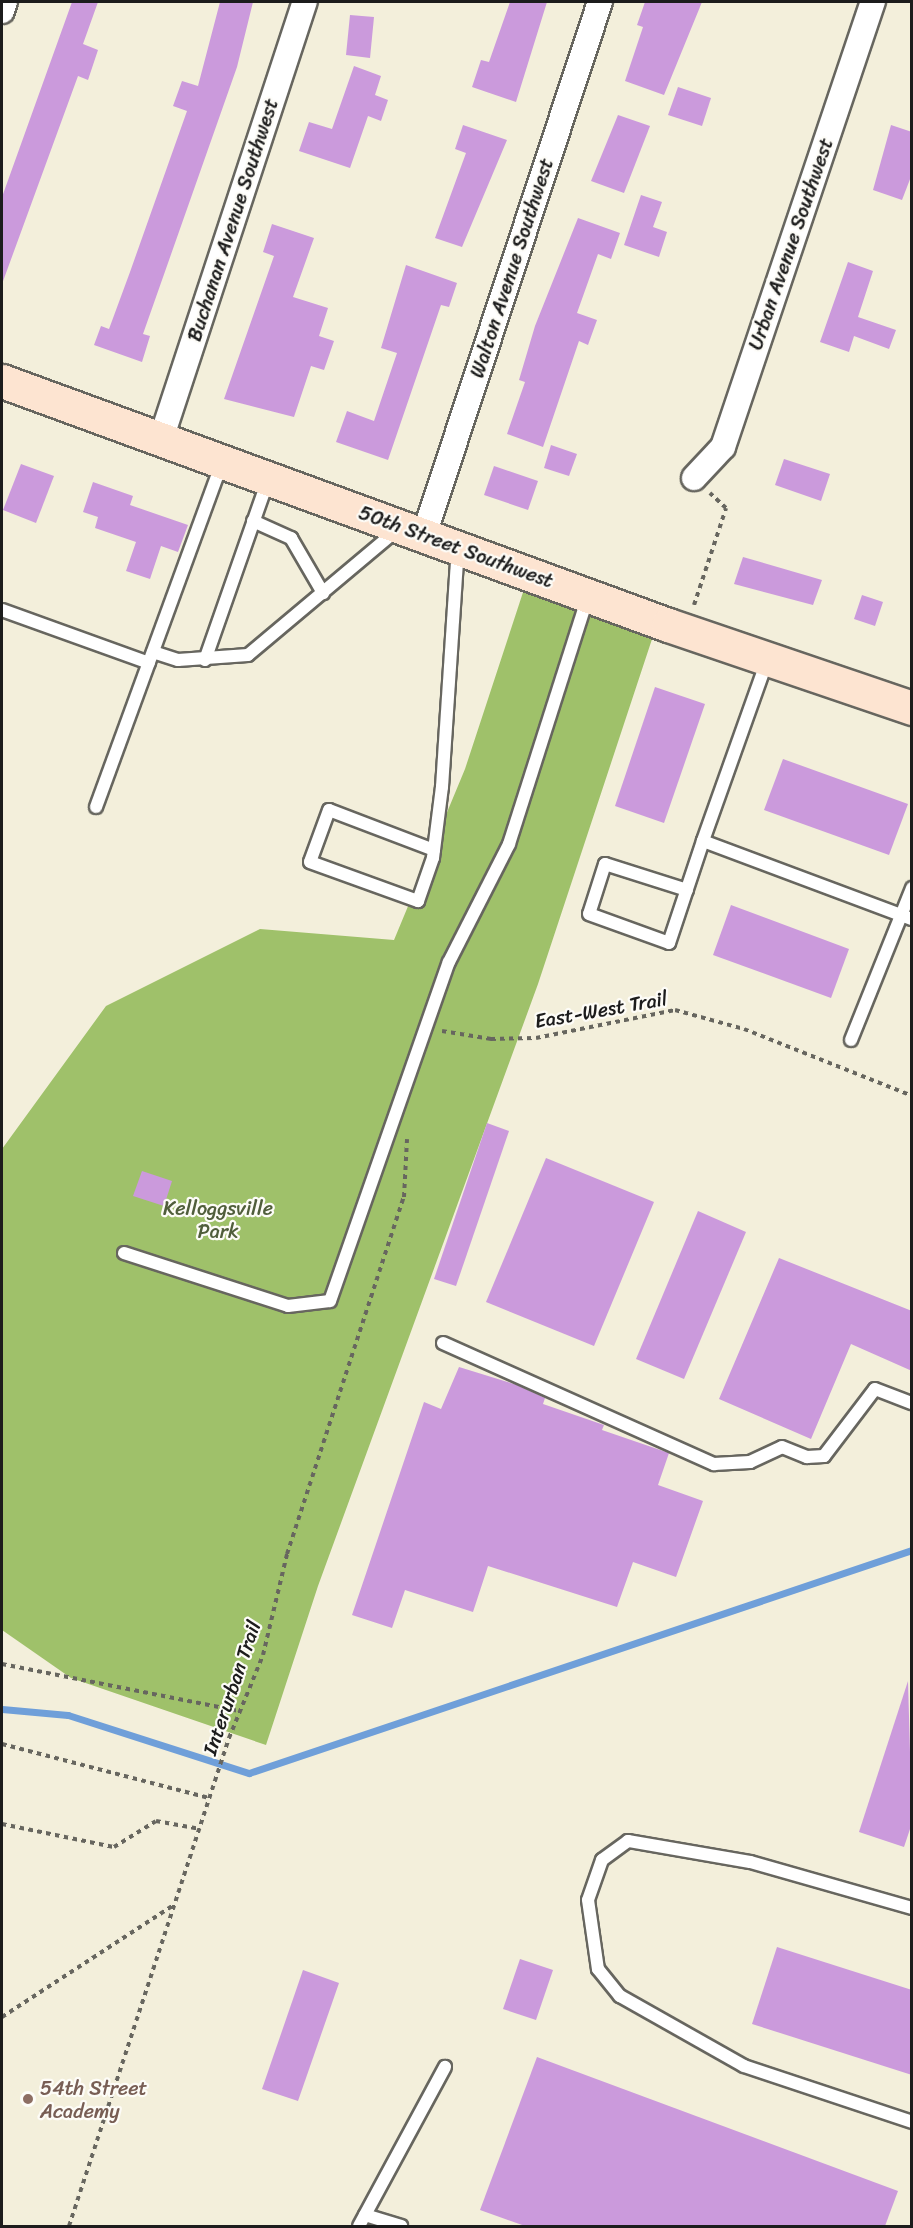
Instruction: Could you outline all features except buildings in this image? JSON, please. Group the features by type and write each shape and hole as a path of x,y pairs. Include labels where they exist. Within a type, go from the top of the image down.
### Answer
{"street":[{"path":"2,10 5,2"},
{"name":"Buchanan Avenue Southwest","path":"161,439 305,2"},
{"name":"Walton Avenue Southwest","path":"413,531 600,2"},
{"name":"Urban Avenue Southwest","path":"694,478 723,447 873,2"},
{"name":"50th Street Southwest","path":"2,381 588,596 912,708"}],"lane":[{"path":"96,807 222,461"},
{"path":"205,660 269,478"},
{"path":"254,521 291,538 323,593"},
{"path":"2,610 151,657 205,660 248,655 323,593 413,531"},
{"path":"434,850 329,810 310,862 418,901 434,850 458,548"},
{"path":"124,1253 288,1306 330,1301 396,1124 449,962 509,844 588,596"},
{"path":"687,890 605,864 589,914 669,943 768,659"},
{"path":"704,841 906,917"},
{"path":"851,1040 906,917 912,888"},
{"path":"443,1343 714,1464 750,1462 782,1447 807,1457 824,1456 875,1389 912,1403"},
{"path":"912,1908 750,1862 628,1841 602,1860 588,1900 598,1969 620,1995 744,2066 912,2122"},
{"path":"359,2226 445,2067"},
{"path":"365,2215 401,2226"}],"path":[{"path":"686,631 726,508 694,478"},
{"name":"East-West Trail","path":"426,1027 491,1039 536,1038 675,1010 744,1029 912,1096"},
{"name":"Interurban Trail","path":"69,2226 229,1738 263,1655 287,1554 404,1197 406,1137 396,1124"},
{"path":"2,1664 240,1711"},
{"path":"2,1744 210,1798"},
{"path":"2,1824 114,1846 156,1821 200,1829"},
{"path":"2,2017 175,1904"}],"green space":[{"name":"Kelloggsville Park","path":"529,574 658,621 538,984 318,1586 266,1745 71,1678 2,1630 2,1149 106,1006 260,929 394,940 465,769"}],"waterway":[{"path":"2,1709 68,1715 249,1773 912,1550"}],"place":[{"name":"54th Street Academy","path":"28,2099"}]}
